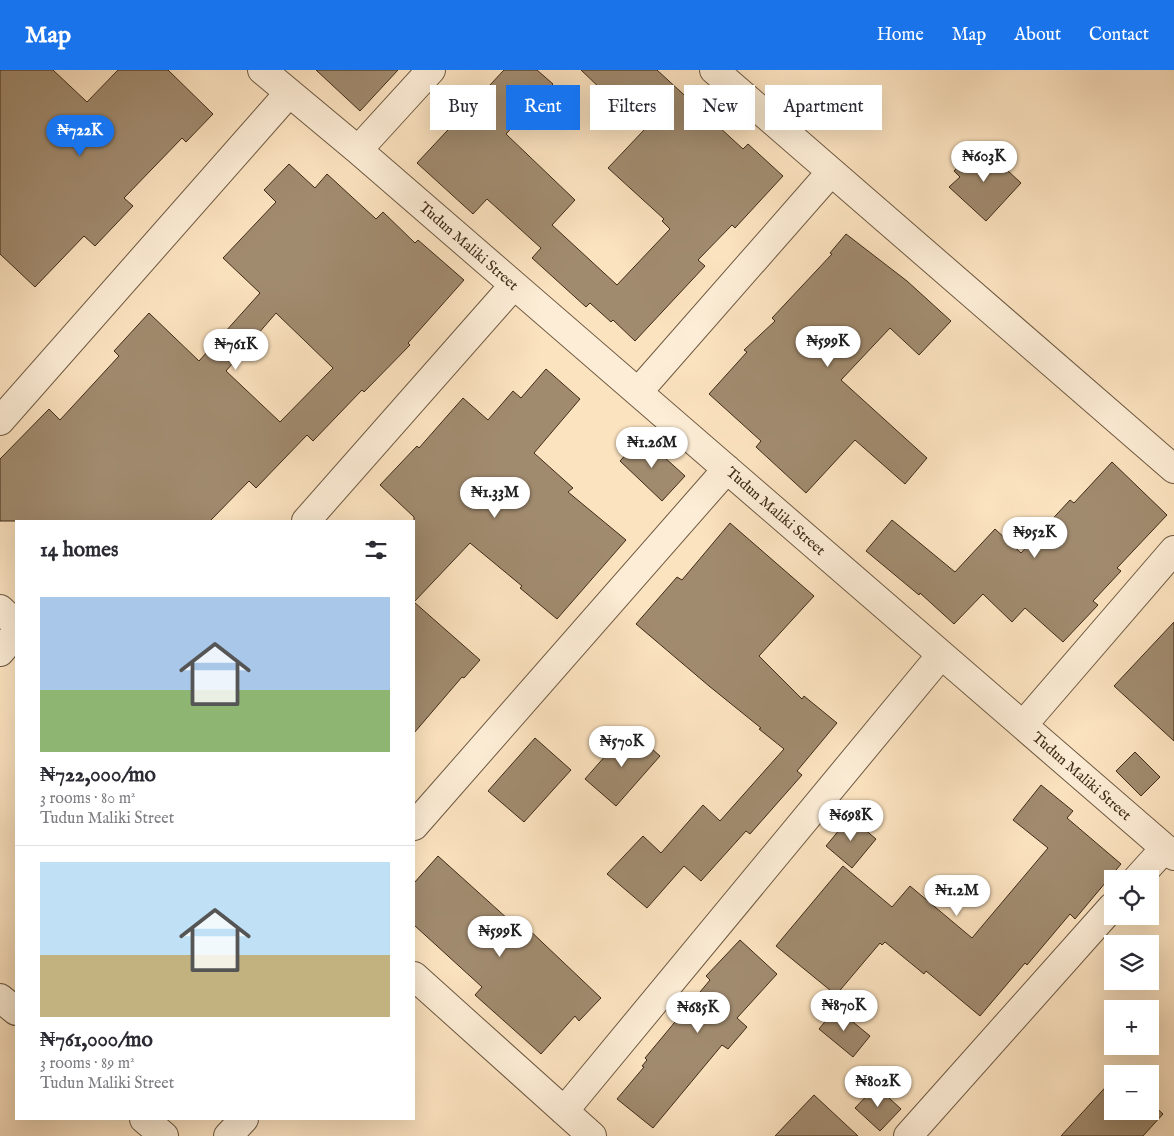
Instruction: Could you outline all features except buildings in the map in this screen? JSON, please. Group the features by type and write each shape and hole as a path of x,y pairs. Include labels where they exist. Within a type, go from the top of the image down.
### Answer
{"street":[{"name":"Tudun Maliki Street","path":"262,70 358,150 1169,852"},
{"path":"358,150 431,70"},
{"path":"714,70 1174,469"},
{"path":"0,421 289,93"},
{"path":"638,392 831,172"},
{"path":"307,520 514,285"},
{"path":"415,825 727,469"},
{"path":"1023,725 1174,550"},
{"path":"0,609 15,623"},
{"path":"0,652 15,634"},
{"path":"564,1111 941,655"},
{"path":"1148,870 1169,852"},
{"path":"908,1136 1104,916"},
{"path":"415,977 592,1136"},
{"path":"0,998 15,1010"},
{"path":"145,1120 164,1136"},
{"path":"228,1136 243,1120"}]}
